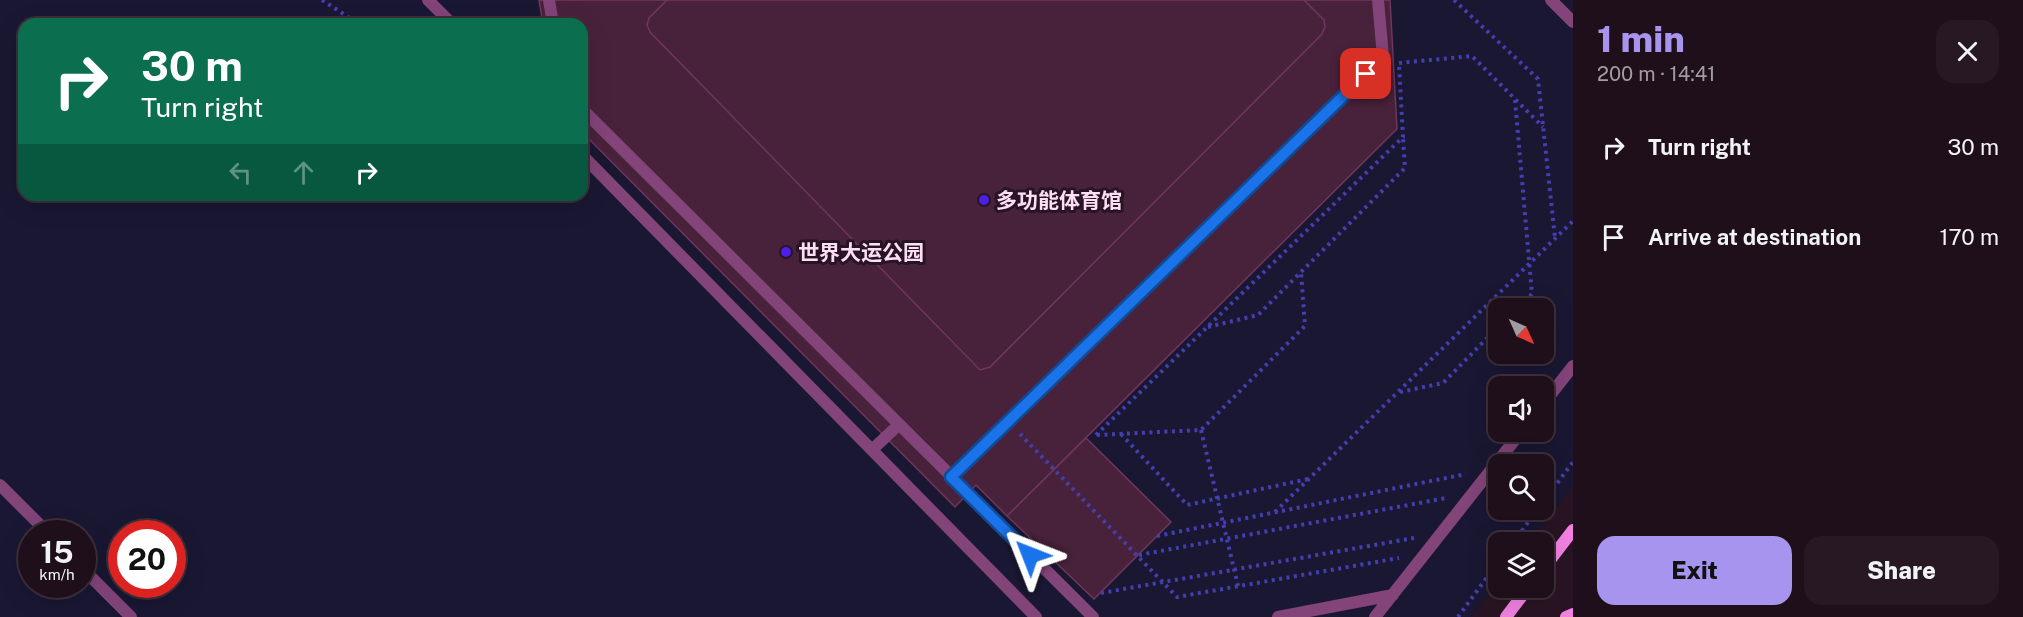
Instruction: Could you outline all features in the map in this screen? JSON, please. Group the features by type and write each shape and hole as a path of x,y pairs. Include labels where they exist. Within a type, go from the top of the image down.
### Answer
{"main road":[{"path":"1554,555 1573,530"},
{"path":"1506,617 1520,598"},
{"path":"1566,617 1573,614"}],"lane":[{"path":"428,0 446,18"},
{"path":"549,0 552,18"},
{"path":"951,477 1383,57 1378,0"},
{"path":"1551,0 1573,22"},
{"path":"588,115 1093,617"},
{"path":"588,161 1036,617"},
{"path":"1554,391 1573,366"},
{"path":"873,449 892,430"},
{"path":"1504,454 1513,442"},
{"path":"1375,617 1488,475"},
{"path":"0,485 35,520"},
{"path":"96,582 131,617"},
{"path":"1278,617 1393,595"}],"path":[{"path":"322,0 349,18"},
{"path":"1454,0 1538,79 1555,238"},
{"path":"1207,327 1258,315 1405,168 1399,52"},
{"path":"1399,63 1472,56 1543,128"},
{"path":"1515,99 1532,294 1528,298"},
{"path":"1301,272 1305,326 1201,430 1096,435 1403,137"},
{"path":"1275,512 1573,221"},
{"path":"1398,392 1443,383 1488,337"},
{"path":"1008,421 1177,597 1426,553"},
{"path":"1201,430 1238,586"},
{"path":"1121,434 1187,505 1309,479"},
{"path":"1554,488 1573,462"},
{"path":"1157,537 1488,469"},
{"path":"1139,555 1474,493"},
{"path":"1520,532 1529,520"},
{"path":"1101,593 1442,533"},
{"path":"1458,617 1488,576"}],"shaded area":[{"name":"世界大运公园","path":"0,0 1573,0 1573,486 1554,511 1554,454 1488,454 1488,520 1547,520 1537,532 1488,532 1488,595 1471,617 0,617"}],"building":[{"path":"539,0 1390,0 1397,129 1007,516 976,485 955,507 588,138 588,18 542,18"},
{"name":"多功能体育馆","path":"667,0 1304,0 1324,20 1325,27 1322,34 990,367 980,370 650,32 647,25 649,18"},
{"path":"1086,438 1171,522 1094,599 1007,516"}],"place":[{"name":"多功能体育馆","path":"984,200"},
{"name":"世界大运公园","path":"786,252"}],"route":[{"path":"1030,555 951,477 1366,74"}]}
